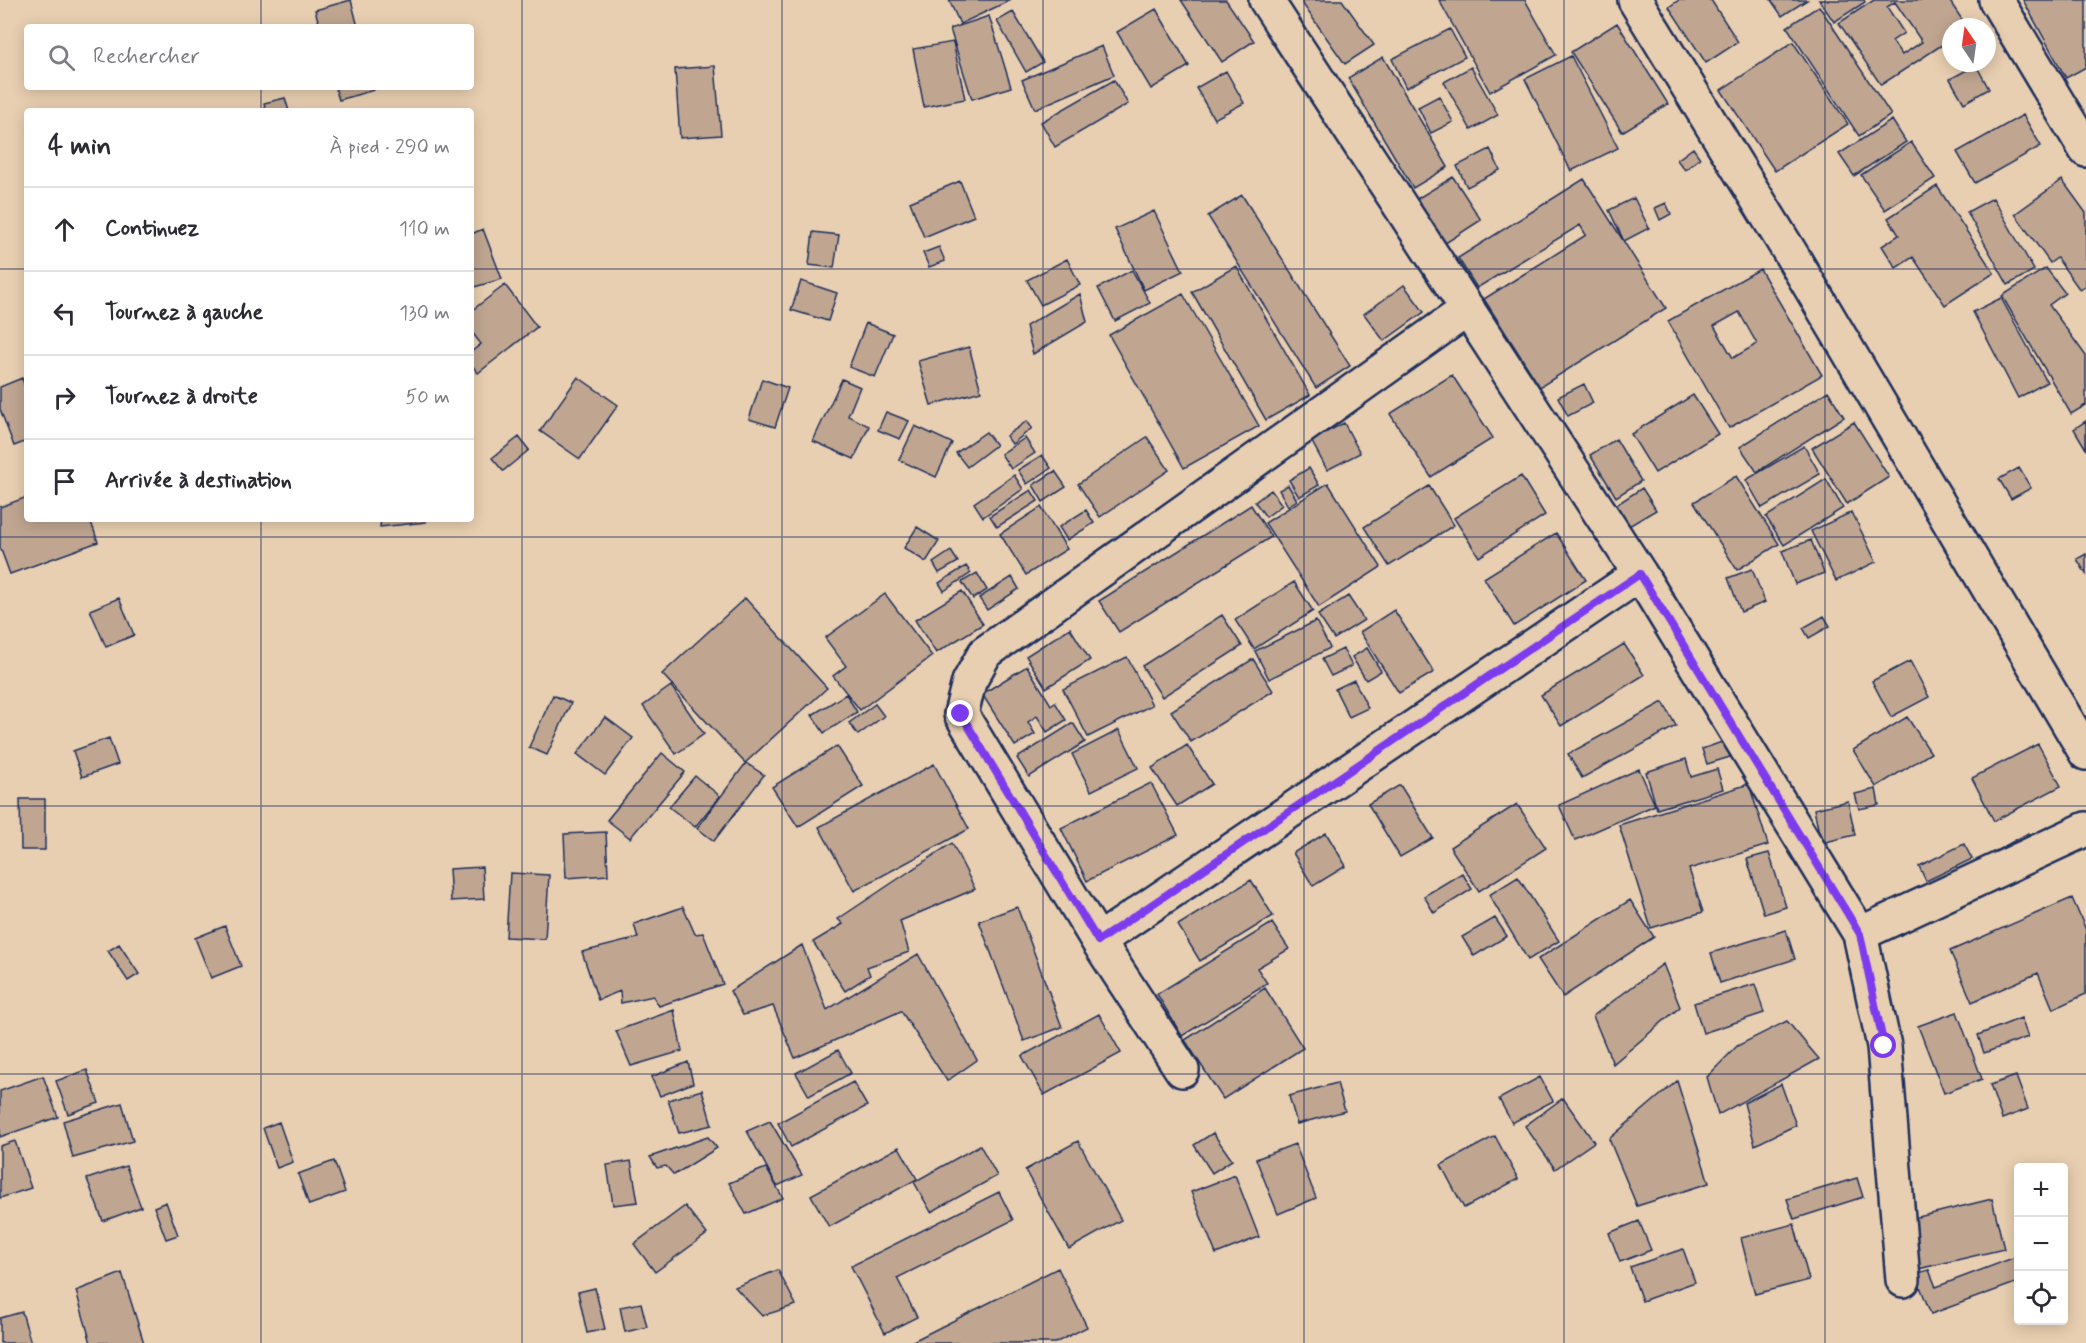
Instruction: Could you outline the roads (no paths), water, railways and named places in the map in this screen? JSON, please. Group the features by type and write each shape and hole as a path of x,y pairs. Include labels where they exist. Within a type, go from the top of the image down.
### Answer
{"street":[{"path":"1266,0 1640,574 1860,934 1884,1046 1903,1280"},
{"path":"1635,0 1791,254 2086,753"},
{"path":"1996,0 2086,150"},
{"path":"1182,1070 1098,941 961,714 969,682 985,653 1468,309"},
{"path":"1098,941 1640,574"},
{"path":"1860,934 2086,829"}]}
